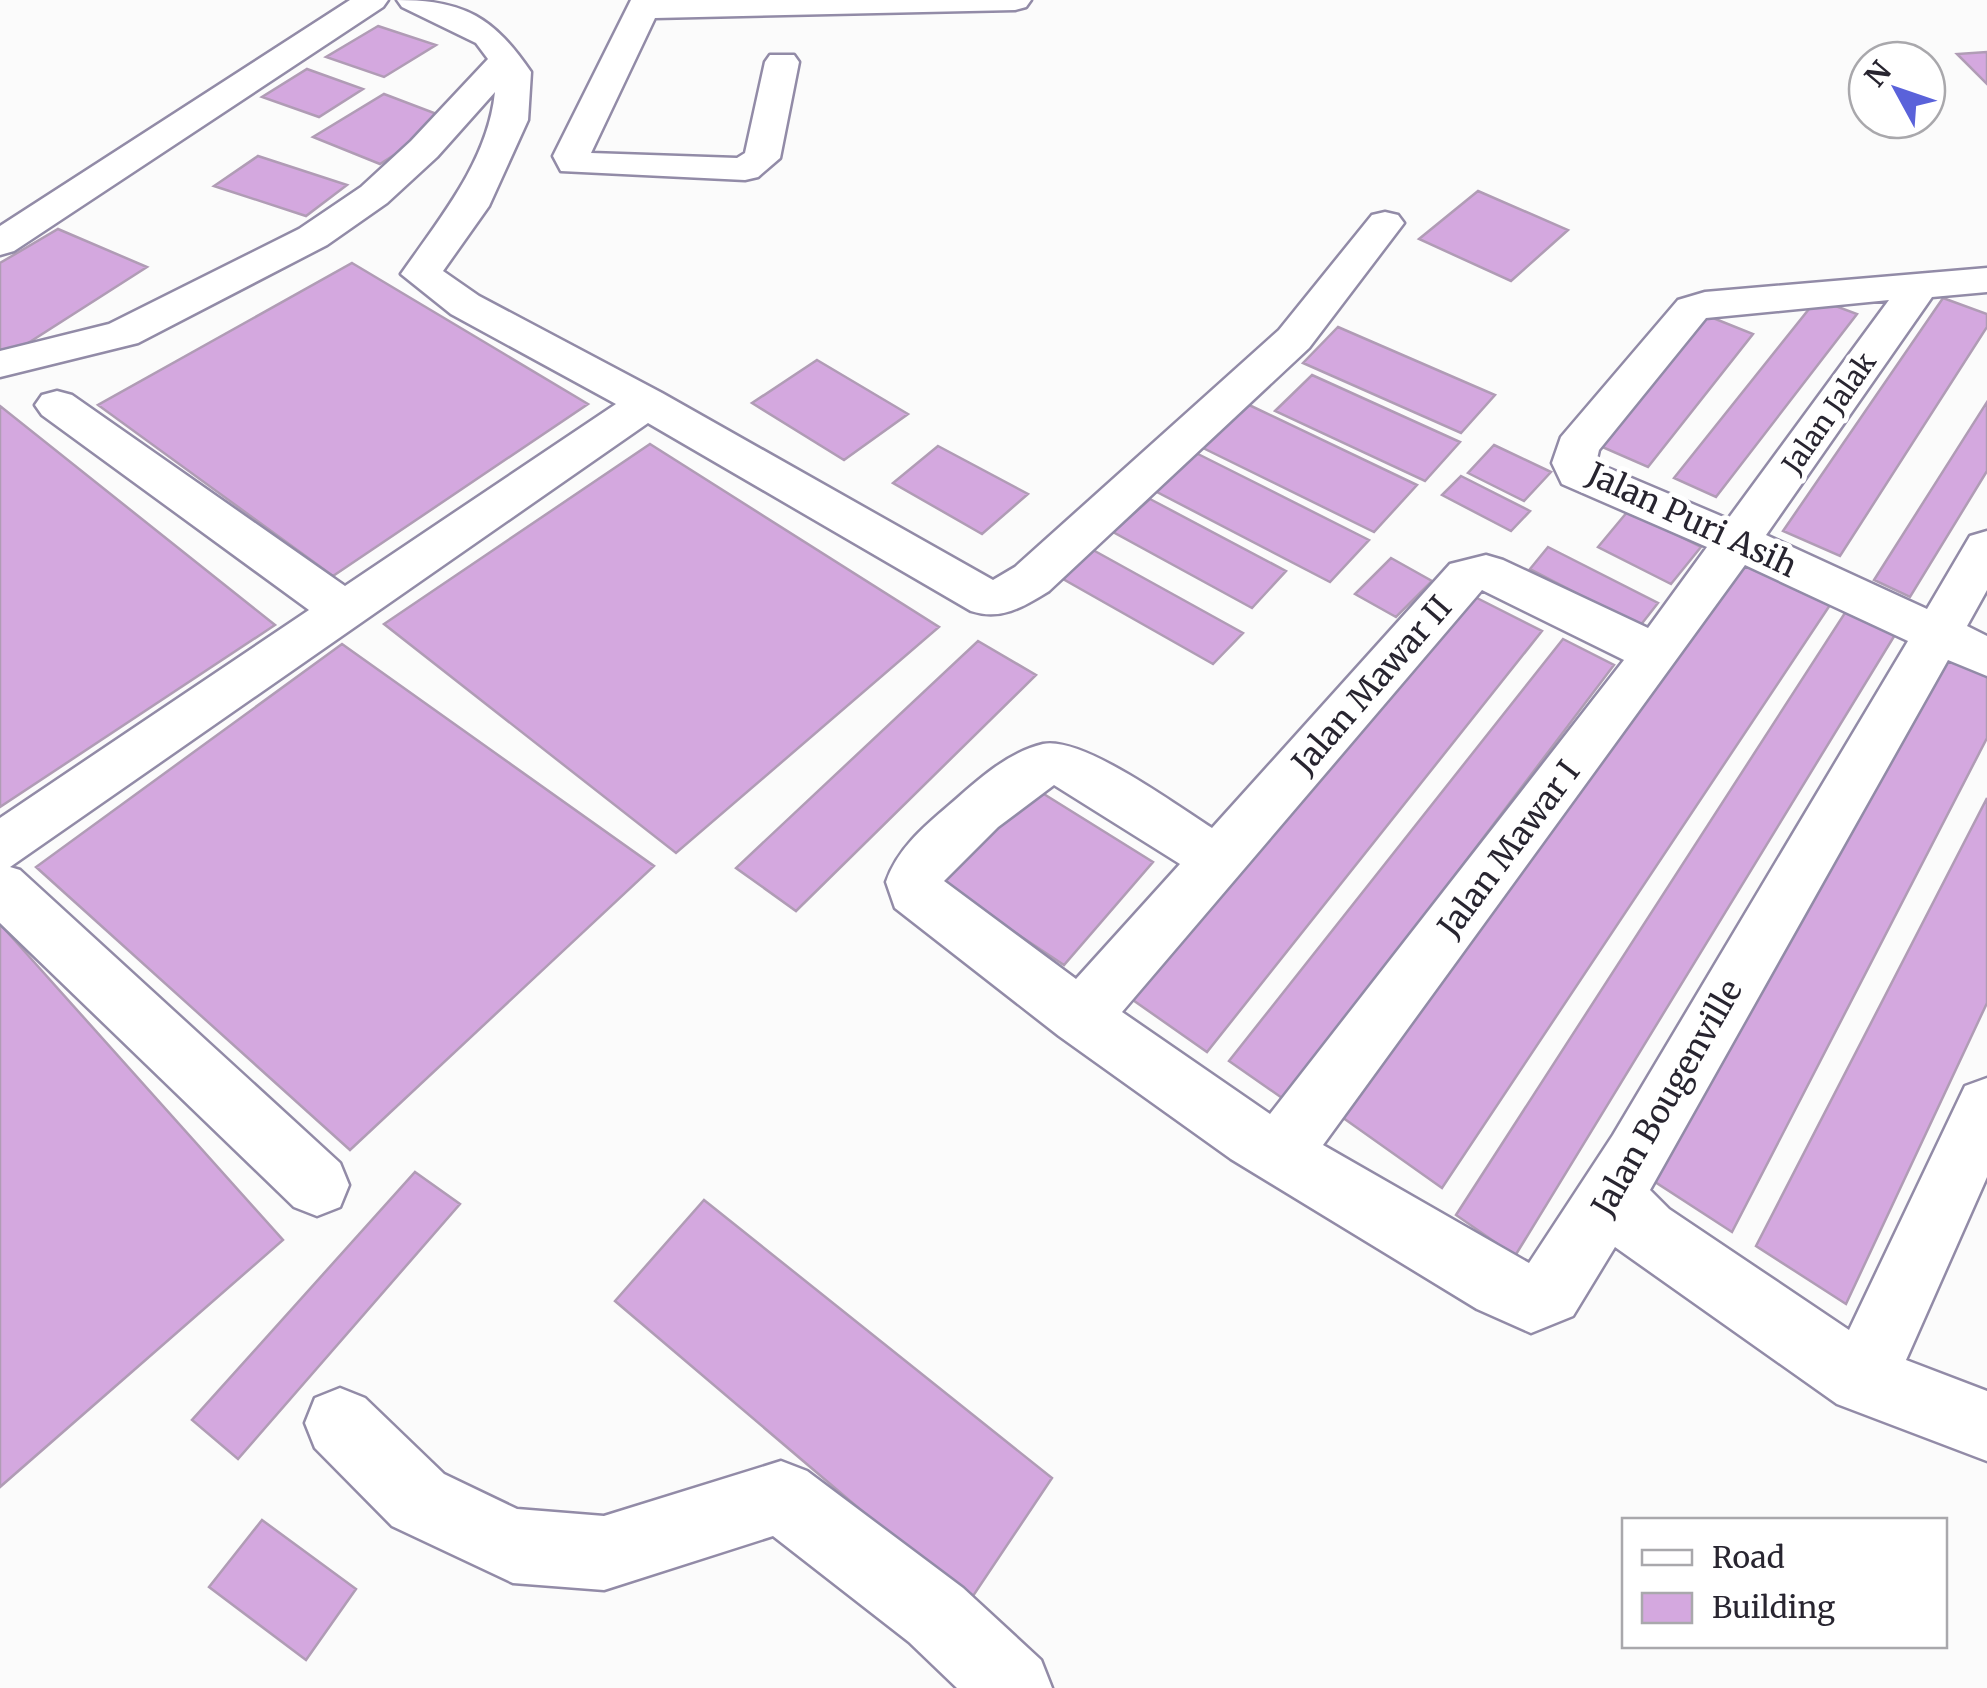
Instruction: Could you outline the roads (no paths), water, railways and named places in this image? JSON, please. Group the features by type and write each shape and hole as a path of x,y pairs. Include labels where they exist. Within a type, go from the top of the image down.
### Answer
{"street":[{"path":"0,243 372,0"},
{"path":"412,0 488,36 514,72 510,120 470,206 421,274 465,305 647,402 988,599 1004,596 1032,580 1294,339 1385,223"},
{"path":"782,62 762,158 755,166 744,169 574,163 571,156 645,4 1015,0"},
{"path":"0,364 123,334 313,237 374,195 424,149 506,59"},
{"name":"Jalan Puri Asih","path":"1962,645 1578,473 1574,462 1576,447 1692,309 1705,304 1987,280"},
{"name":"Jalan Jalak","path":"1738,542 1921,284"},
{"path":"0,847 647,402"},
{"path":"57,405 345,611"},
{"name":"Jalan Mawar I","path":"1278,1154 1738,542"},
{"name":"Jalan Bougenville","path":"1278,1154 1500,1286 1531,1299 1550,1292 1962,645 1987,548"},
{"name":"Jalan Mawar II","path":"1080,1017 1468,576 1486,572 1503,578 1656,654"},
{"path":"1220,861 1082,773 1061,765 1042,765 994,798 922,865 913,880 914,890 1080,1017 1278,1154"},
{"path":"0,888 317,1185"},
{"path":"1862,1379 1987,1107"},
{"path":"1610,1196 1646,1232 1862,1379 1987,1426"},
{"path":"340,1423 418,1500 513,1546 604,1552 781,1497 936,1615 1013,1688"}]}
